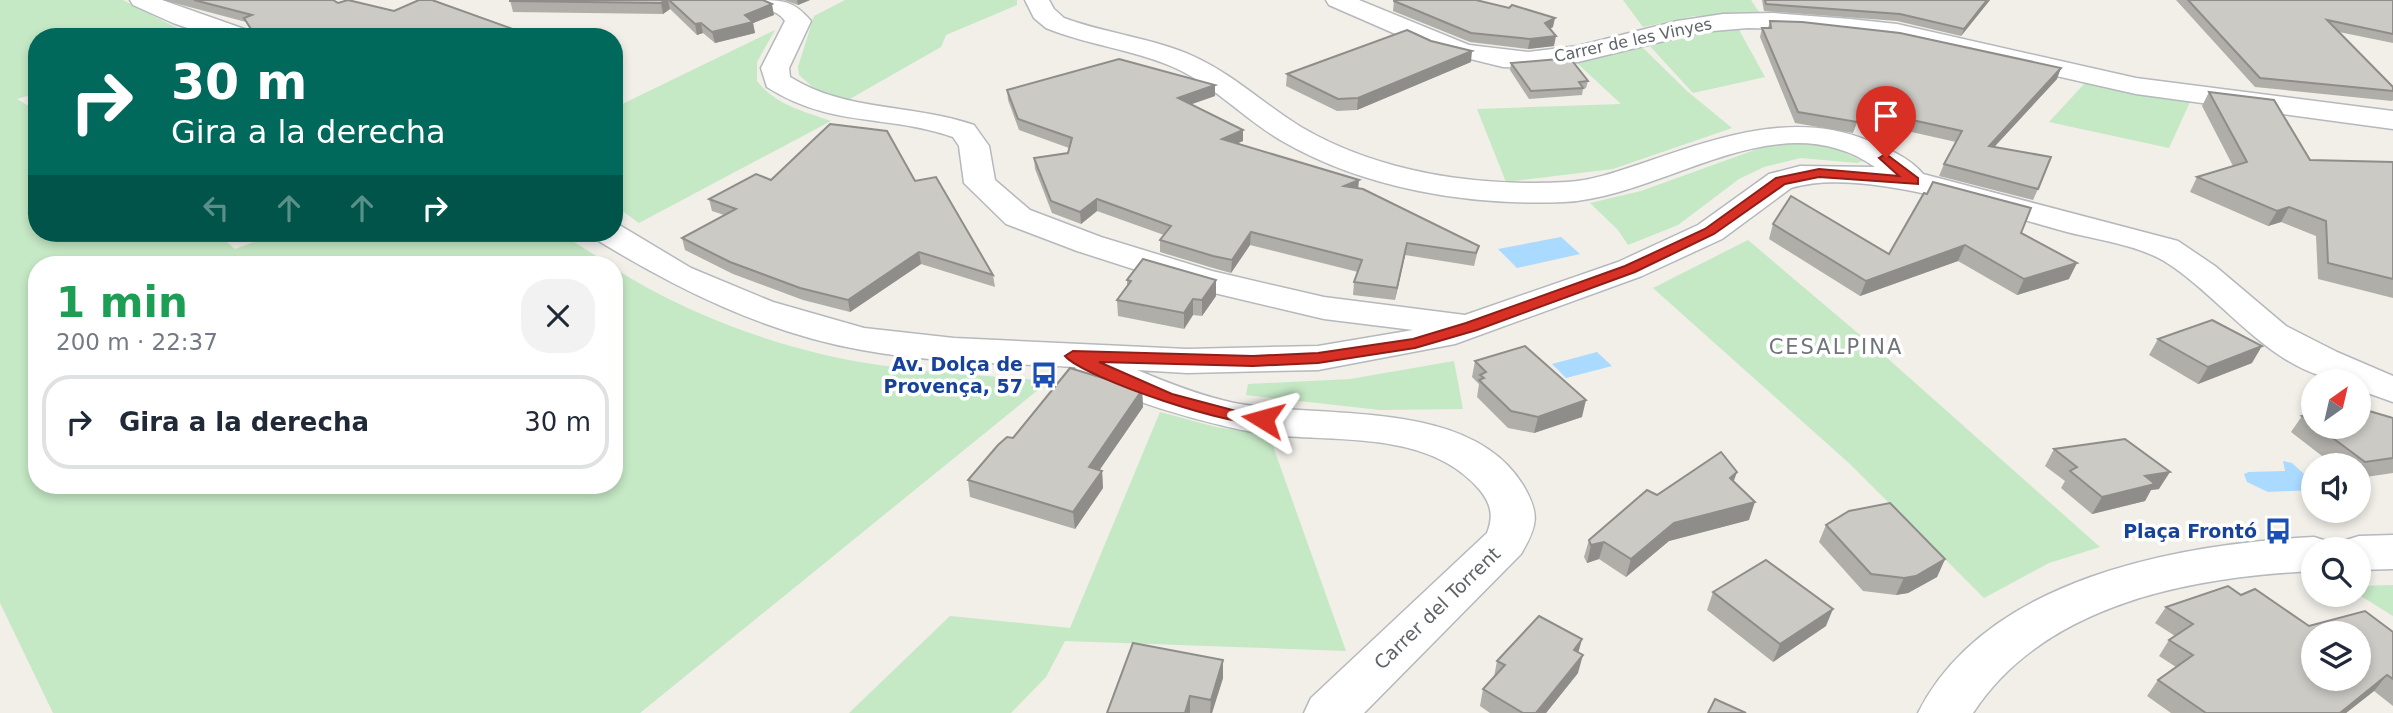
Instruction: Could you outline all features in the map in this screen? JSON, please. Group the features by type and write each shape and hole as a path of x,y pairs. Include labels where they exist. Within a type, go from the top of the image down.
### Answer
{"street":[{"path":"142,0 213,28"},
{"path":"766,0 790,9 798,21 775,68 777,81 797,97 830,108 937,123 964,131 974,146 980,183 1018,217 1089,244 1202,279 1324,308 1472,327"},
{"path":"1037,0 1043,13 1055,23 1182,61 1313,145 1340,158 1395,174 1495,192 1567,192 1615,183 1733,142 1789,133 1819,135 1867,149 1886,158 1913,181"},
{"name":"Carrer de les Vinyes","path":"1338,0 1441,42 1502,59 1561,56 1680,28 1728,20 1853,27 1897,32 2136,86 2393,120"},
{"path":"623,241 680,275 760,310 812,327 862,339 954,349 1187,361 1318,358 1415,343 1472,327 1630,269 1710,232 1780,181 1819,173 1913,181 2166,248 2209,275 2259,324 2298,347 2393,390"},
{"name":"Carrer del Torrent","path":"1073,356 1166,397 1235,416 1430,439 1473,457 1495,475 1507,495 1514,518 1505,542 1330,713"},
{"path":"2371,552 2393,552"},
{"path":"1944,713 1972,674 2040,621 2128,583 2190,565 2252,556 2301,554"}],"green space":[{"path":"0,0 123,0 177,28 28,28 28,96 17,99 28,106 28,242 227,242 235,249 254,242 574,242 596,256 28,256 28,494 623,494 623,273 708,317 776,342 810,351 900,368 1049,381 640,713 53,713 0,603"},
{"path":"845,0 1017,0 1017,5 946,35 941,47 848,100 814,88 799,75 798,67 814,16"},
{"path":"1623,0 1751,0 1761,15 1694,16 1643,27"},
{"path":"1738,28 1765,77 1693,93 1648,44 1692,32"},
{"path":"775,30 757,62 757,81 781,102 831,121 639,223 623,211 623,104"},
{"path":"1641,46 1687,91 1732,128 1613,169 1506,182 1477,109 1621,104 1577,63"},
{"path":"2085,83 2190,102 2169,148 2049,122"},
{"path":"1797,142 1831,147 1863,161 1857,163 1801,158 1764,167 1739,179 1678,225 1628,245 1618,230 1590,203 1641,191 1760,148"},
{"path":"1748,240 1886,357 2100,547 2049,563 1984,598 1850,464 1653,288"},
{"path":"1454,361 1463,409 1380,410 1246,395 1248,384 1350,379"},
{"path":"1160,412 1216,427 1269,435 1346,651 1065,641 1046,677 1011,713 849,713 950,616 1070,628"},
{"path":"2393,585 2393,616 2371,602 2371,586"}],"water":[{"path":"1561,237 1580,254 1517,268 1498,249"},
{"path":"1597,352 1612,366 1566,378 1552,364"},
{"path":"2283,461 2292,463 2301,471 2301,491 2268,492 2247,482 2244,474 2249,472 2285,471"}],"building":[{"path":"194,0 333,0 338,3 348,0 394,11 419,0 432,0 510,28 250,28 244,18 252,15"},
{"path":"510,0 665,0 661,3"},
{"path":"669,0 763,0 772,4 745,15 753,22 712,32 701,23 695,24"},
{"path":"1394,0 1476,0 1509,8 1512,5 1555,18 1545,23 1556,36 1530,39 1471,33"},
{"path":"1765,0 1987,0 1964,29 1900,14 1766,4"},
{"path":"2188,0 2393,0 2393,34 2327,20 2393,87 2393,91 2260,78"},
{"path":"1770,21 1900,33 2061,68 1989,146 2051,157 2038,189 1944,164 1962,131 1862,109 1857,122 1798,112 1762,28 1771,28"},
{"path":"1407,30 1431,41 1472,51 1358,98 1338,99 1287,74"},
{"path":"1570,58 1588,81 1579,82 1583,88 1531,91 1511,63"},
{"path":"1119,59 1215,85 1178,98 1243,130 1222,139 1359,180 1344,186 1363,189 1479,246 1476,253 1407,243 1397,288 1354,282 1362,260 1251,232 1232,260 1160,240 1171,226 1097,199 1080,212 1051,201 1034,158 1068,153 1072,138 1018,119 1007,90"},
{"path":"2209,92 2274,100 2310,160 2393,162 2393,279 2328,263 2326,221 2289,207 2277,211 2197,177 2247,162"},
{"path":"830,124 887,131 915,181 936,177 993,275 919,252 848,300 800,288 730,262 682,238 736,209 709,199 756,174 771,180"},
{"path":"1933,182 2031,208 2021,233 2077,263 2024,279 1965,245 1866,281 1773,224 1791,196 1889,254"},
{"path":"1143,259 1216,280 1202,300 1193,299 1184,313 1117,300 1131,281 1127,280"},
{"path":"2212,320 2262,346 2208,367 2158,339"},
{"path":"1525,346 1586,400 1538,417 1511,411 1479,380 1484,378 1480,375 1486,372 1475,361"},
{"path":"1070,368 1142,390 1089,467 1102,471 1073,512 968,480 998,445 1007,437 1013,438"},
{"path":"2371,412 2393,418 2393,458 2371,461 2371,453 2353,453 2334,439 2371,439"},
{"path":"2125,439 2170,472 2145,476 2155,484 2102,497 2070,471 2077,467 2054,449"},
{"path":"1721,452 1737,472 1730,478 1755,502 1674,523 1631,559 1604,542 1591,545 1589,540 1647,490 1657,495"},
{"path":"1890,503 1945,559 1916,576 1904,578 1871,574 1826,525 1849,511"},
{"path":"1766,560 1833,609 1780,644 1713,592"},
{"path":"2228,586 2241,595 2255,589 2302,621 2301,691 2367,691 2340,713 2206,713 2158,680 2193,655 2169,640 2193,624 2166,607"},
{"path":"2365,611 2393,632 2393,679 2387,675 2371,688 2371,621 2328,621"},
{"path":"1539,616 1582,639 1574,650 1583,655 1536,713 1523,713 1483,689 1505,665 1497,661"},
{"path":"1133,643 1223,660 1211,700 1190,696 1185,713 1107,713"},
{"path":"1715,699 1746,713 1708,713"}],"place":[{"name":"Av. Dolça de Provença, 57","path":"1044,375"},
{"name":"Plaça Frontó","path":"2278,531"}],"district":[{"name":"CESALPINA","path":"1836,347"}],"route":[{"path":"1263,419 1235,416 1166,397 1073,356 1253,361 1318,358 1415,343 1472,327 1630,269 1710,232 1780,181 1819,173 1913,181 1886,158"}]}
